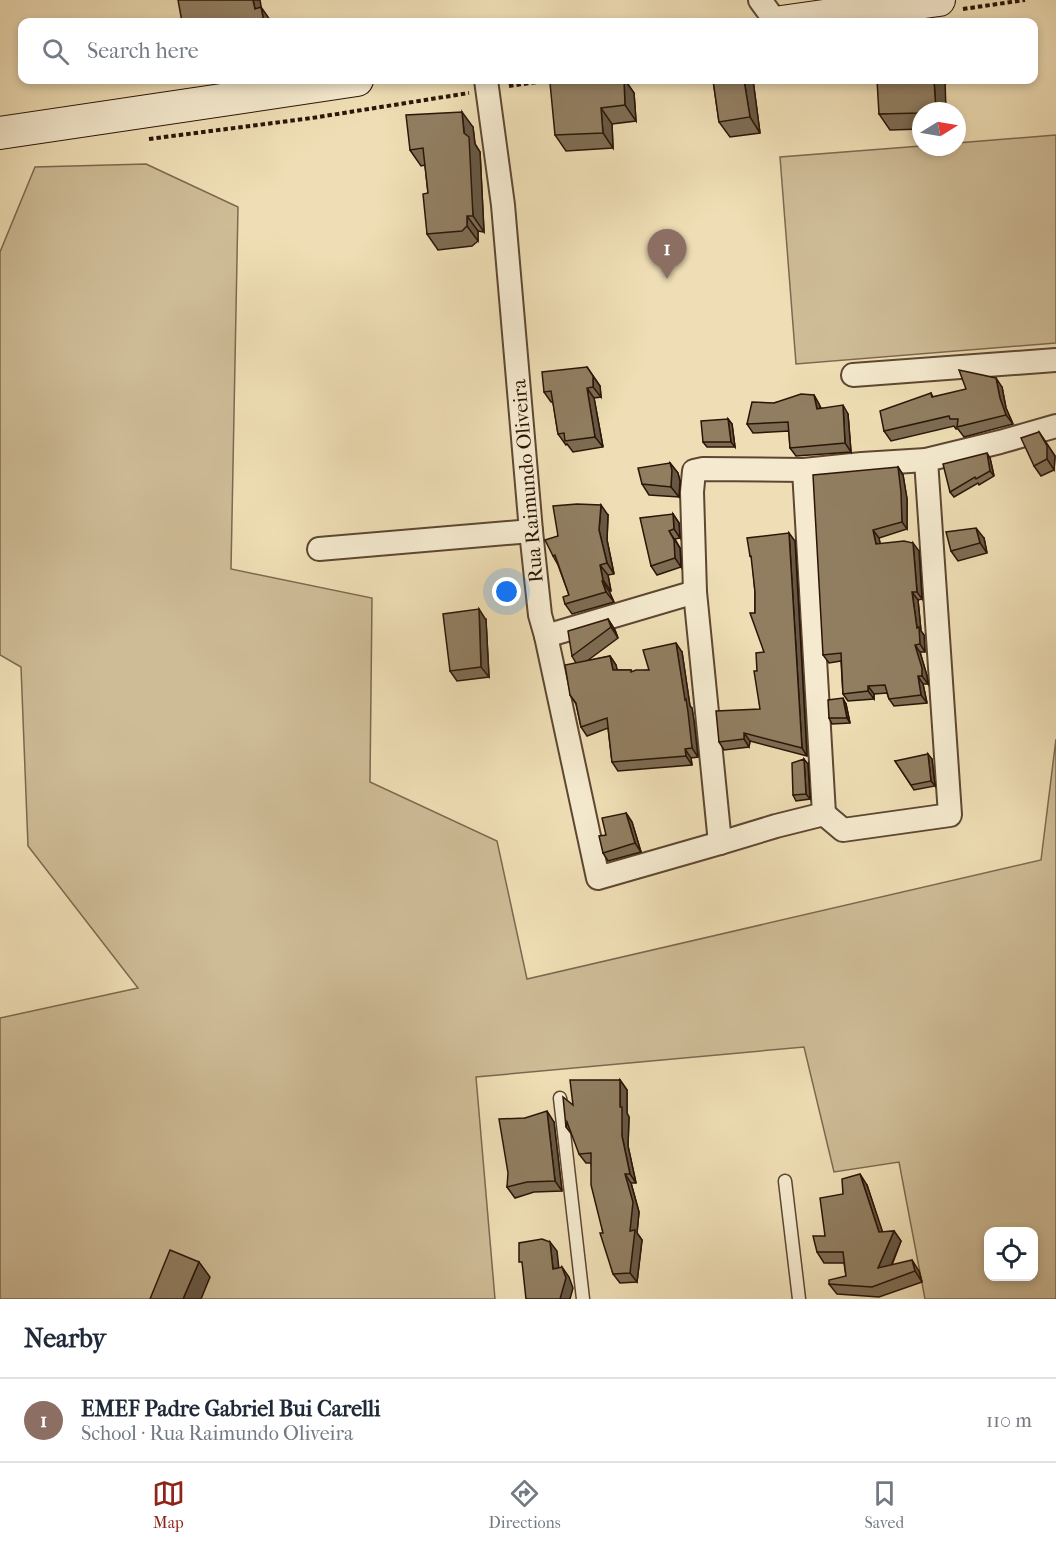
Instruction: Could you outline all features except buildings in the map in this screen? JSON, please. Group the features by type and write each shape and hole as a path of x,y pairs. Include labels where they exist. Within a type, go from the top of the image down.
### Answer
{"main road":[{"path":"810,18 939,0"},
{"path":"0,133 330,84"}],"street":[{"path":"760,0 773,18"},
{"name":"Rua Raimundo Oliveira","path":"486,85 503,205 540,615 598,878 720,843"},
{"path":"853,375 1056,360"},
{"path":"824,814 776,825 720,843 695,592 692,492 694,471 703,469 804,470 926,459 1056,426"},
{"path":"804,470 824,814 843,830 950,815 926,459"},
{"path":"319,549 531,531"},
{"path":"546,636 695,592"}],"lane":[{"path":"560,1098 583,1299"},
{"path":"786,1181 799,1299"}],"path":[{"path":"139,141 312,118 486,85"}],"shaded area":[{"path":"1056,135 1056,343 796,364 780,157 912,147 912,156 966,156 966,142"},
{"path":"146,164 238,207 231,569 372,598 370,782 497,841 527,979 1041,860 1056,739 1056,1299 925,1299 899,1162 834,1172 804,1047 476,1077 495,1299 0,1299 0,1018 138,988 28,846 21,667 0,655 0,252 35,167"}],"place":[{"name":"EMEF Padre Gabriel Bui Carelli","path":"667,279"}]}
